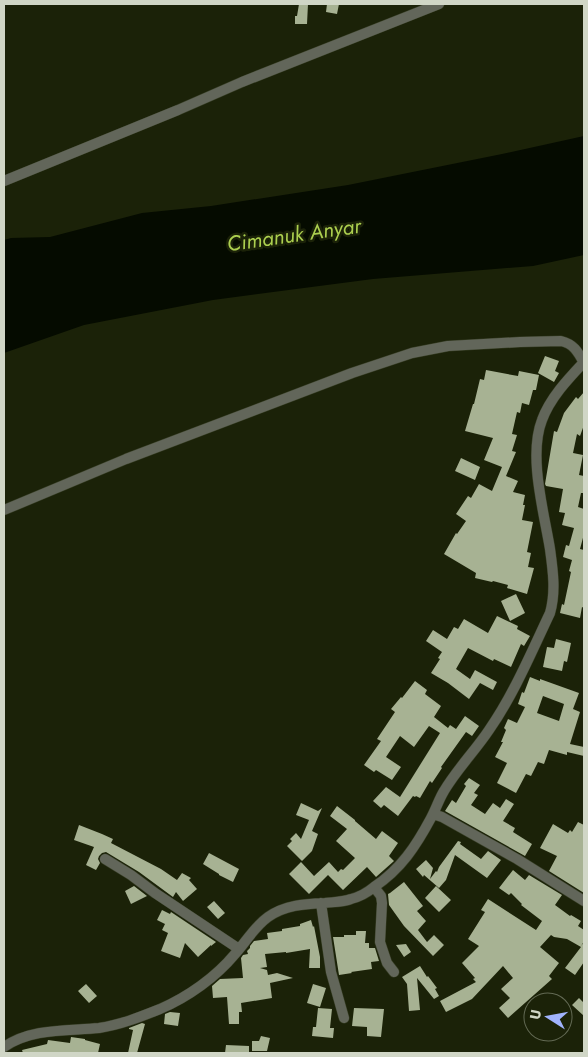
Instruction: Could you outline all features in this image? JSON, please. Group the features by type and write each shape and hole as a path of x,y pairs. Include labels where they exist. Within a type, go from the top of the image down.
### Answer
{"street":[{"path":"4,181 242,82 439,4"},
{"path":"4,510 126,459 352,373 412,353 448,346 561,341 574,346 584,362 568,379 548,408 542,420 537,443 540,489 554,577 553,602 550,614 511,696 489,730 445,790 416,846 403,861 374,887 351,899 291,906 279,910 256,927 220,970 200,986 165,1006 118,1024 100,1028 55,1031 25,1036 14,1040 4,1047"},
{"path":"433,814 442,817 517,859 584,900"},
{"path":"105,858 239,949"},
{"path":"374,887 382,903 380,942 387,963 394,972"},
{"path":"322,903 331,972 344,1018"}],"water":[{"name":"Cimanuk Anyar","path":"584,136 584,255 533,266 373,279 213,300 84,325 4,353 4,240 11,238 50,237 142,213 211,206 348,185"}],"building":[{"path":"299,4 308,4 307,24 295,24 295,16 297,16"},
{"path":"327,4 339,4 337,14 326,12"},
{"path":"545,356 559,361 555,371 559,373 554,382 538,373"},
{"path":"486,370 518,376 519,371 539,375 536,390 533,390 529,405 522,403 520,413 517,412 512,434 517,435 512,451 516,452 506,476 518,481 513,492 525,495 522,520 533,522 527,552 531,553 528,567 534,568 527,594 507,588 508,585 475,578 476,573 444,554 456,533 466,521 456,514 468,496 471,498 479,484 492,491 502,467 484,460 493,438 465,431 480,379 484,380"},
{"path":"584,392 584,425 580,436 577,434 573,453 583,455 579,475 584,476 584,493 581,493 578,507 584,509 584,534 580,549 584,550 584,608 582,607 580,618 560,613 562,604 564,605 572,560 563,557 566,545 569,546 574,528 562,525 565,513 559,512 563,489 546,486 545,484 554,431 557,432 564,413 576,397 578,399"},
{"path":"461,458 480,467 475,480 455,471"},
{"path":"516,594 525,613 510,621 501,601"},
{"path":"497,616 518,626 517,629 530,636 524,646 521,644 511,667 494,659 493,661 468,648 456,669 470,679 475,670 497,682 493,690 480,683 469,699 431,673 442,652 426,641 433,630 447,639 454,627 458,629 464,619 488,633"},
{"path":"556,639 571,643 567,662 564,661 562,671 543,667 547,647 554,648"},
{"path":"530,677 579,693 573,709 580,712 570,744 584,747 584,756 567,752 567,755 549,750 544,764 538,762 531,776 526,774 516,793 497,783 507,763 495,757 503,742 501,742 508,719 517,723 525,707 518,704 522,692 524,693","holes":["543,696 564,704 559,721 537,713"]},
{"path":"415,681 427,690 425,694 441,706 434,717 448,728 450,725 456,729 465,716 479,726 472,736 466,732 432,783 430,781 420,798 413,796 398,816 384,805 381,808 373,801 386,787 400,797 440,733 429,726 414,747 400,736 386,757 401,767 392,780 364,765 381,741 377,739 395,712 391,709"},
{"path":"469,778 480,785 474,793 478,795 471,805 485,814 493,803 500,808 506,799 514,804 503,821 515,828 513,832 532,844 525,856 445,811 452,800 456,803 466,786 464,784"},
{"path":"301,803 318,811 322,808 312,831 318,834 312,851 302,861 287,846 292,841 290,839 296,833 301,839 309,820 296,815"},
{"path":"337,806 376,839 382,831 398,843 389,856 394,861 376,877 367,867 343,890 328,875 309,894 289,874 301,862 314,876 329,862 338,872 341,869 343,870 355,858 336,841 347,829 330,816"},
{"path":"578,822 584,825 584,893 549,871 557,856 540,848 553,824 568,833 570,830 572,832"},
{"path":"79,825 113,839 111,843 161,869 177,880 182,873 191,878 189,880 197,889 183,901 176,892 173,897 139,872 106,852 99,856 100,863 96,870 86,865 94,847 74,840"},
{"path":"458,841 481,859 488,851 501,860 487,878 455,855 446,880 439,888 424,875 423,877 416,869 426,860 433,868 430,879"},
{"path":"209,853 239,869 233,882 203,864"},
{"path":"513,870 525,880 529,875 562,895 555,905 570,916 581,921 578,926 584,930 584,941 581,946 584,942 584,962 575,975 565,968 581,947 567,939 551,935 540,947 559,963 549,976 552,979 537,992 523,992 523,1005 508,1018 499,1008 510,998 501,989 513,978 503,966 472,999 446,1012 440,1001 476,982 473,979 475,978 462,963 479,946 468,939 485,912 481,910 488,899 536,930 542,921 521,905 511,893 509,895 499,888"},
{"path":"404,882 423,906 417,911 426,921 418,930 427,942 434,935 444,945 433,956 404,926 389,905 388,894"},
{"path":"134,886 147,896 131,904 125,891"},
{"path":"436,886 451,900 439,912 425,898"},
{"path":"214,901 225,913 218,919 207,907"},
{"path":"162,910 170,914 171,912 216,942 198,957 185,943 180,958 161,951 168,933 162,930 165,924 157,920"},
{"path":"311,920 320,957 320,968 309,968 310,949 265,954 267,967 260,968 267,970 268,975 277,973 293,978 270,983 272,998 241,1003 242,1012 239,1012 239,1024 229,1024 227,997 213,998 212,986 220,979 243,978 241,958 243,955 248,954 247,951 254,941 268,939 267,933 300,926 300,924"},
{"path":"356,931 366,931 365,943 369,943 369,948 375,948 379,961 371,962 372,969 339,975 333,937 356,935"},
{"path":"406,944 411,952 404,957 396,945"},
{"path":"420,966 437,988 435,989 439,996 434,999 417,978 420,1010 409,1011 407,984 402,977"},
{"path":"86,984 97,996 89,1003 78,991"},
{"path":"313,984 326,988 320,1007 307,1003"},
{"path":"579,998 584,1003 584,1016 573,1006"},
{"path":"318,1008 332,1009 330,1028 334,1028 333,1038 312,1036 313,1027 316,1027"},
{"path":"354,1008 384,1009 381,1037 367,1036 367,1027 352,1026"},
{"path":"170,1012 180,1013 178,1026 164,1024 165,1014"},
{"path":"142,1023 145,1024 137,1053 128,1053 133,1030 129,1028"},
{"path":"261,1036 270,1038 267,1051 252,1051 252,1041 259,1041"},
{"path":"71,1037 100,1044 98,1053 23,1053 22,1050 47,1044 48,1040 70,1043"},
{"path":"226,1045 249,1046 249,1053 225,1053"}]}
